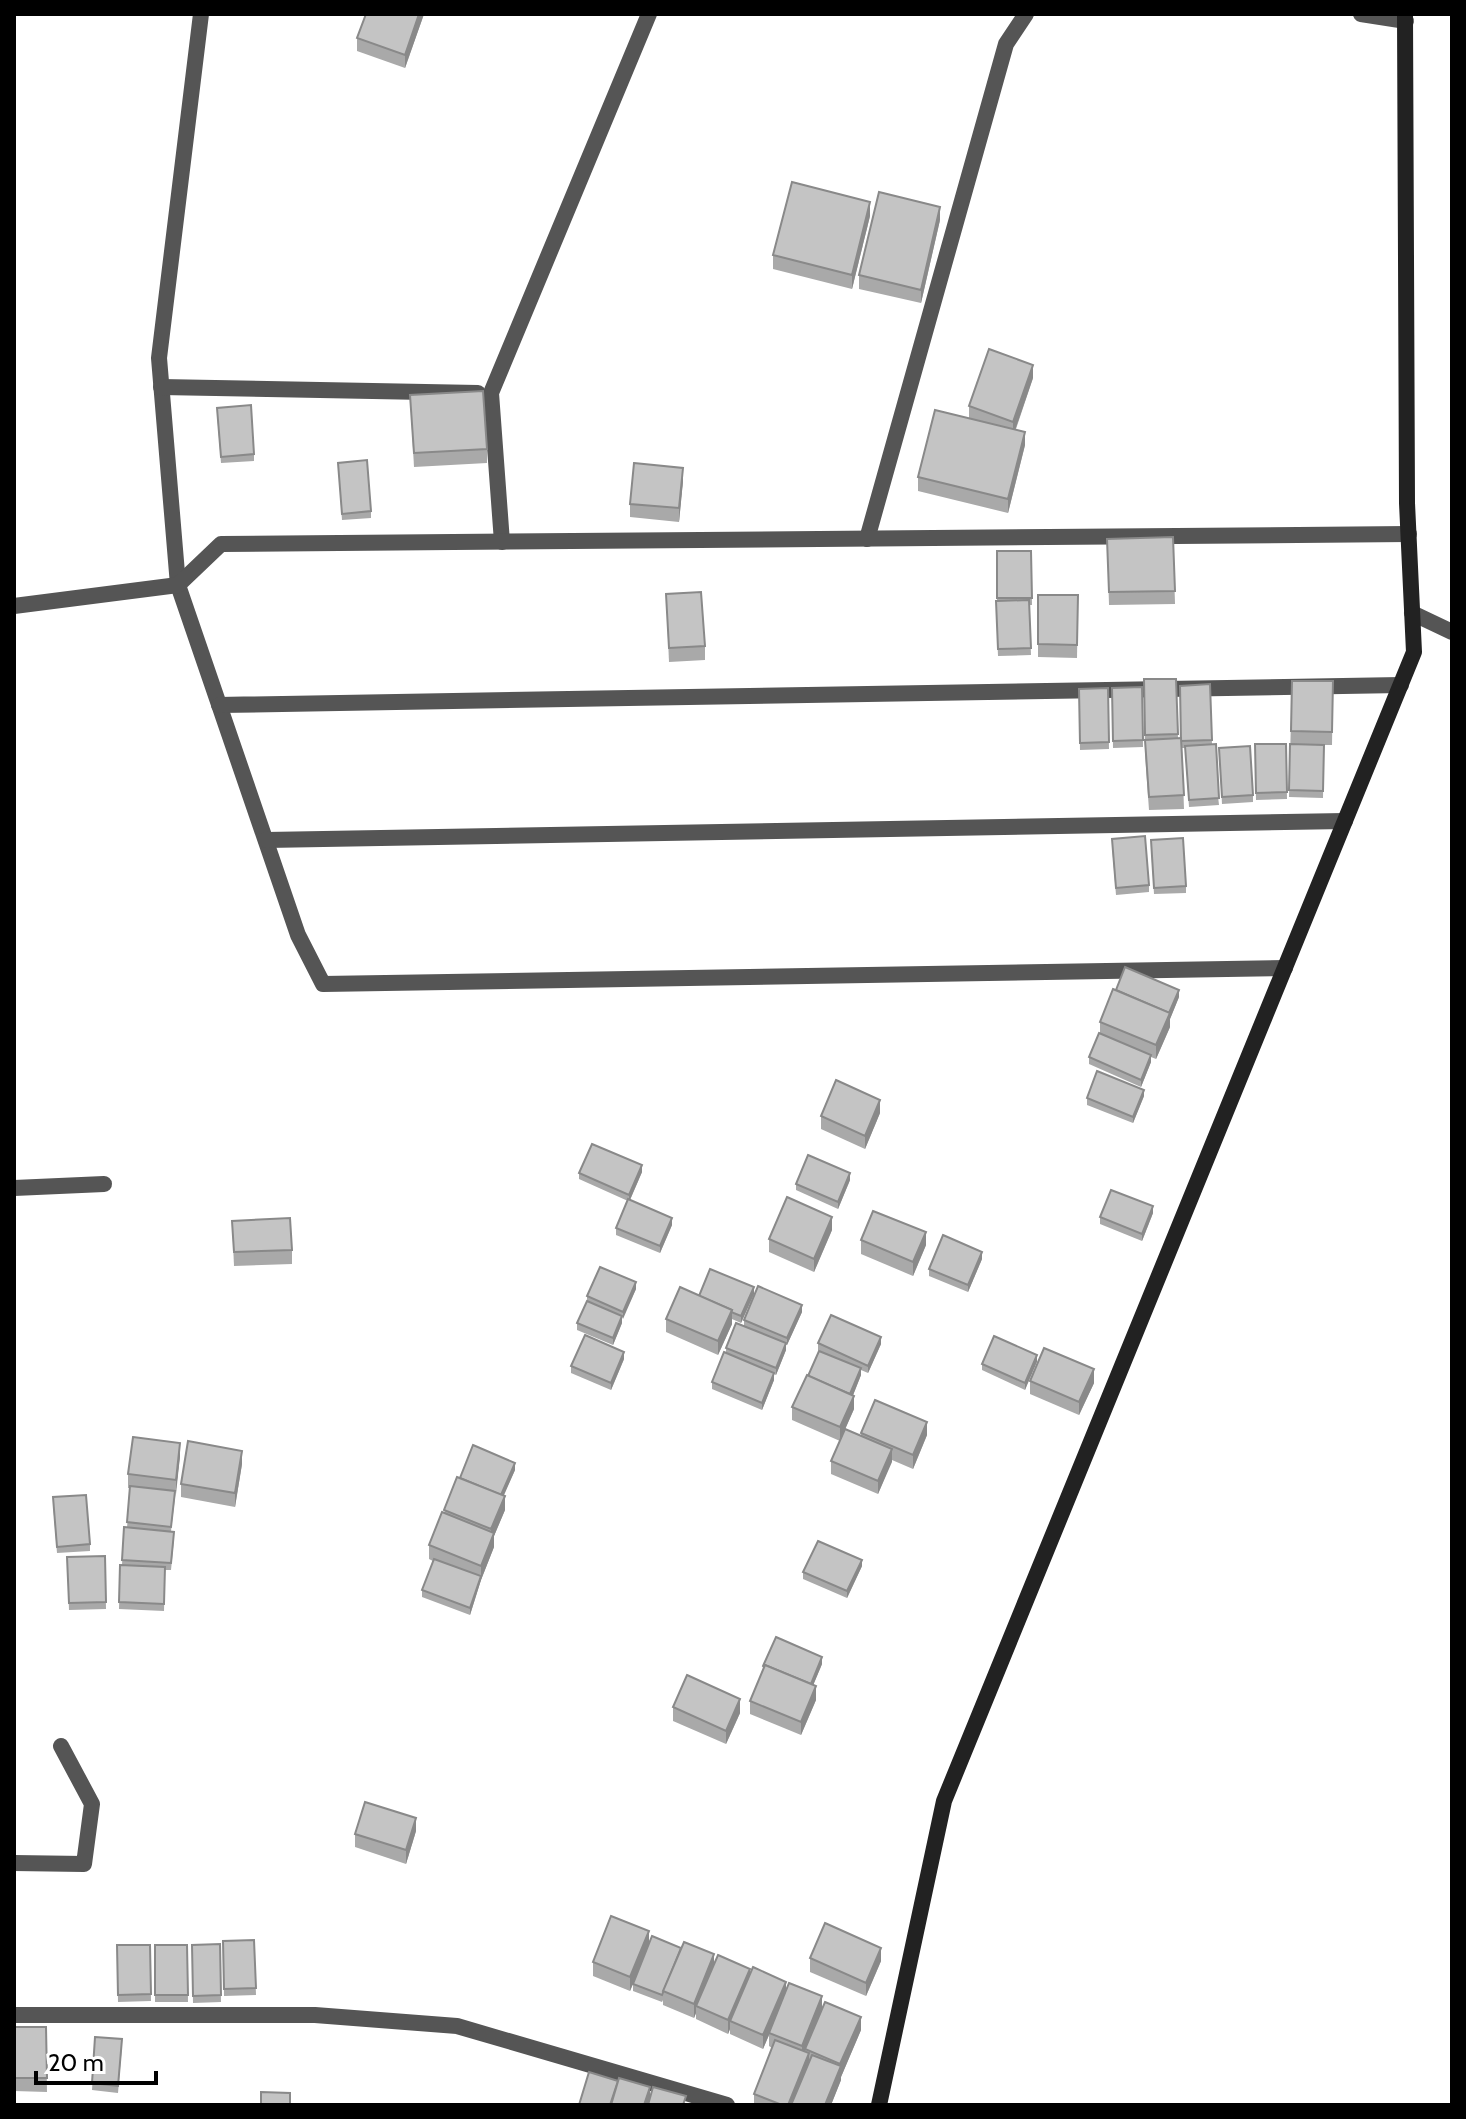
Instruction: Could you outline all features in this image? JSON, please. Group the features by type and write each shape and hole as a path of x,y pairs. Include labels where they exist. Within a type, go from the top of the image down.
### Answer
{"street":[{"path":"201,14 159,358 178,585 298,935 323,984 1285,968"},
{"path":"502,542 491,393 649,14"},
{"path":"867,539 1006,44 1026,14"},
{"path":"879,2105 944,1801 1414,652 1409,534 1405,17 1361,14"},
{"path":"161,387 491,393"},
{"path":"14,606 178,585 221,544 1409,534"},
{"path":"1412,613 1452,632"},
{"path":"219,705 1401,685"},
{"path":"266,840 1345,821"},
{"path":"14,1188 104,1184"},
{"path":"14,1863 84,1864 92,1804 61,1746"},
{"path":"14,2015 315,2015 457,2026 727,2105"}],"building":[{"path":"366,14 419,14 405,55 357,38"},
{"path":"792,182 870,202 852,275 773,255"},
{"path":"879,192 940,207 921,290 859,275"},
{"path":"989,349 1033,365 1013,422 969,406"},
{"path":"483,391 487,449 414,453 410,395"},
{"path":"251,405 254,454 221,457 217,408"},
{"path":"935,410 1025,432 1008,499 918,477"},
{"path":"367,460 371,511 342,514 338,463"},
{"path":"634,463 683,468 679,508 630,504"},
{"path":"1173,537 1175,591 1109,592 1107,539"},
{"path":"997,551 1031,551 1032,598 997,598"},
{"path":"701,592 705,646 669,648 666,594"},
{"path":"1038,595 1078,595 1077,645 1038,644"},
{"path":"1029,600 1031,648 998,649 996,601"},
{"path":"1144,679 1176,679 1178,734 1145,735"},
{"path":"1292,681 1333,681 1332,732 1291,731"},
{"path":"1210,684 1212,740 1181,741 1180,686"},
{"path":"1142,687 1143,740 1113,741 1112,688"},
{"path":"1108,688 1109,742 1080,743 1079,689"},
{"path":"1181,738 1184,795 1149,797 1145,740"},
{"path":"1216,744 1219,798 1189,800 1185,746"},
{"path":"1255,744 1286,744 1287,792 1256,793"},
{"path":"1290,744 1324,745 1323,791 1289,790"},
{"path":"1250,746 1253,795 1222,797 1219,748"},
{"path":"1145,836 1149,885 1116,888 1112,839"},
{"path":"1183,838 1186,886 1154,888 1151,840"},
{"path":"1125,967 1179,990 1169,1013 1116,990"},
{"path":"1113,989 1170,1013 1156,1045 1100,1022"},
{"path":"1099,1033 1151,1055 1141,1080 1089,1057"},
{"path":"1097,1071 1144,1090 1133,1117 1087,1098"},
{"path":"836,1080 880,1100 865,1136 821,1116"},
{"path":"592,1144 642,1165 629,1195 579,1173"},
{"path":"808,1155 850,1173 838,1202 796,1184"},
{"path":"1111,1190 1153,1206 1142,1234 1100,1217"},
{"path":"787,1197 832,1217 814,1259 769,1239"},
{"path":"628,1199 672,1218 660,1246 616,1228"},
{"path":"873,1211 926,1232 913,1262 861,1240"},
{"path":"290,1218 292,1250 234,1252 232,1221"},
{"path":"943,1235 982,1252 968,1285 929,1269"},
{"path":"600,1267 636,1282 623,1312 587,1296"},
{"path":"710,1269 754,1287 741,1316 699,1296"},
{"path":"758,1286 802,1305 787,1338 744,1320"},
{"path":"680,1287 732,1310 718,1341 666,1319"},
{"path":"587,1301 622,1316 613,1338 577,1323"},
{"path":"831,1315 881,1337 868,1366 818,1343"},
{"path":"736,1323 786,1343 776,1368 726,1348"},
{"path":"585,1335 624,1352 611,1383 571,1366"},
{"path":"994,1336 1037,1355 1025,1383 982,1364"},
{"path":"1044,1348 1094,1369 1079,1402 1030,1381"},
{"path":"819,1351 861,1368 850,1394 808,1376"},
{"path":"724,1352 774,1373 762,1403 712,1382"},
{"path":"807,1375 854,1396 840,1427 792,1407"},
{"path":"875,1400 927,1422 913,1455 861,1433"},
{"path":"845,1429 892,1449 878,1481 831,1461"},
{"path":"133,1437 180,1443 176,1480 128,1474"},
{"path":"188,1441 242,1451 235,1493 181,1484"},
{"path":"473,1445 515,1463 501,1495 460,1478"},
{"path":"457,1477 505,1496 491,1529 444,1510"},
{"path":"130,1486 175,1491 171,1527 127,1522"},
{"path":"86,1495 90,1544 57,1547 53,1497"},
{"path":"442,1512 494,1533 481,1566 429,1545"},
{"path":"124,1527 174,1532 171,1563 122,1560"},
{"path":"818,1541 862,1560 847,1591 803,1572"},
{"path":"105,1556 106,1602 69,1603 67,1557"},
{"path":"434,1559 481,1576 470,1608 422,1590"},
{"path":"120,1565 165,1567 164,1604 119,1602"},
{"path":"776,1637 822,1657 811,1684 763,1666"},
{"path":"765,1665 816,1686 801,1722 750,1701"},
{"path":"687,1675 740,1699 726,1731 673,1707"},
{"path":"365,1802 416,1818 406,1850 355,1834"},
{"path":"611,1916 649,1931 630,1977 593,1962"},
{"path":"825,1923 881,1948 866,1983 810,1958"},
{"path":"652,1936 681,1948 662,1995 633,1984"},
{"path":"254,1940 256,1988 224,1989 223,1941"},
{"path":"684,1942 714,1954 694,2004 663,1991"},
{"path":"220,1944 221,1995 193,1996 192,1945"},
{"path":"117,1945 150,1945 151,1994 118,1995"},
{"path":"155,1945 187,1945 188,1995 155,1995"},
{"path":"718,1955 750,1969 728,2020 696,2006"},
{"path":"753,1967 786,1982 763,2035 730,2021"},
{"path":"789,1983 822,1996 802,2046 769,2033"},
{"path":"825,2002 861,2017 840,2064 805,2049"},
{"path":"14,2027 46,2027 47,2078 14,2078"},
{"path":"95,2037 122,2039 118,2086 92,2083"},
{"path":"775,2040 809,2053 788,2105 754,2094"},
{"path":"812,2055 841,2066 825,2105 791,2105"},
{"path":"589,2072 618,2081 610,2105 579,2105"},
{"path":"619,2078 650,2087 644,2105 611,2105"},
{"path":"653,2087 686,2096 683,2105 648,2105"},
{"path":"261,2092 290,2093 290,2105 261,2105"}]}
